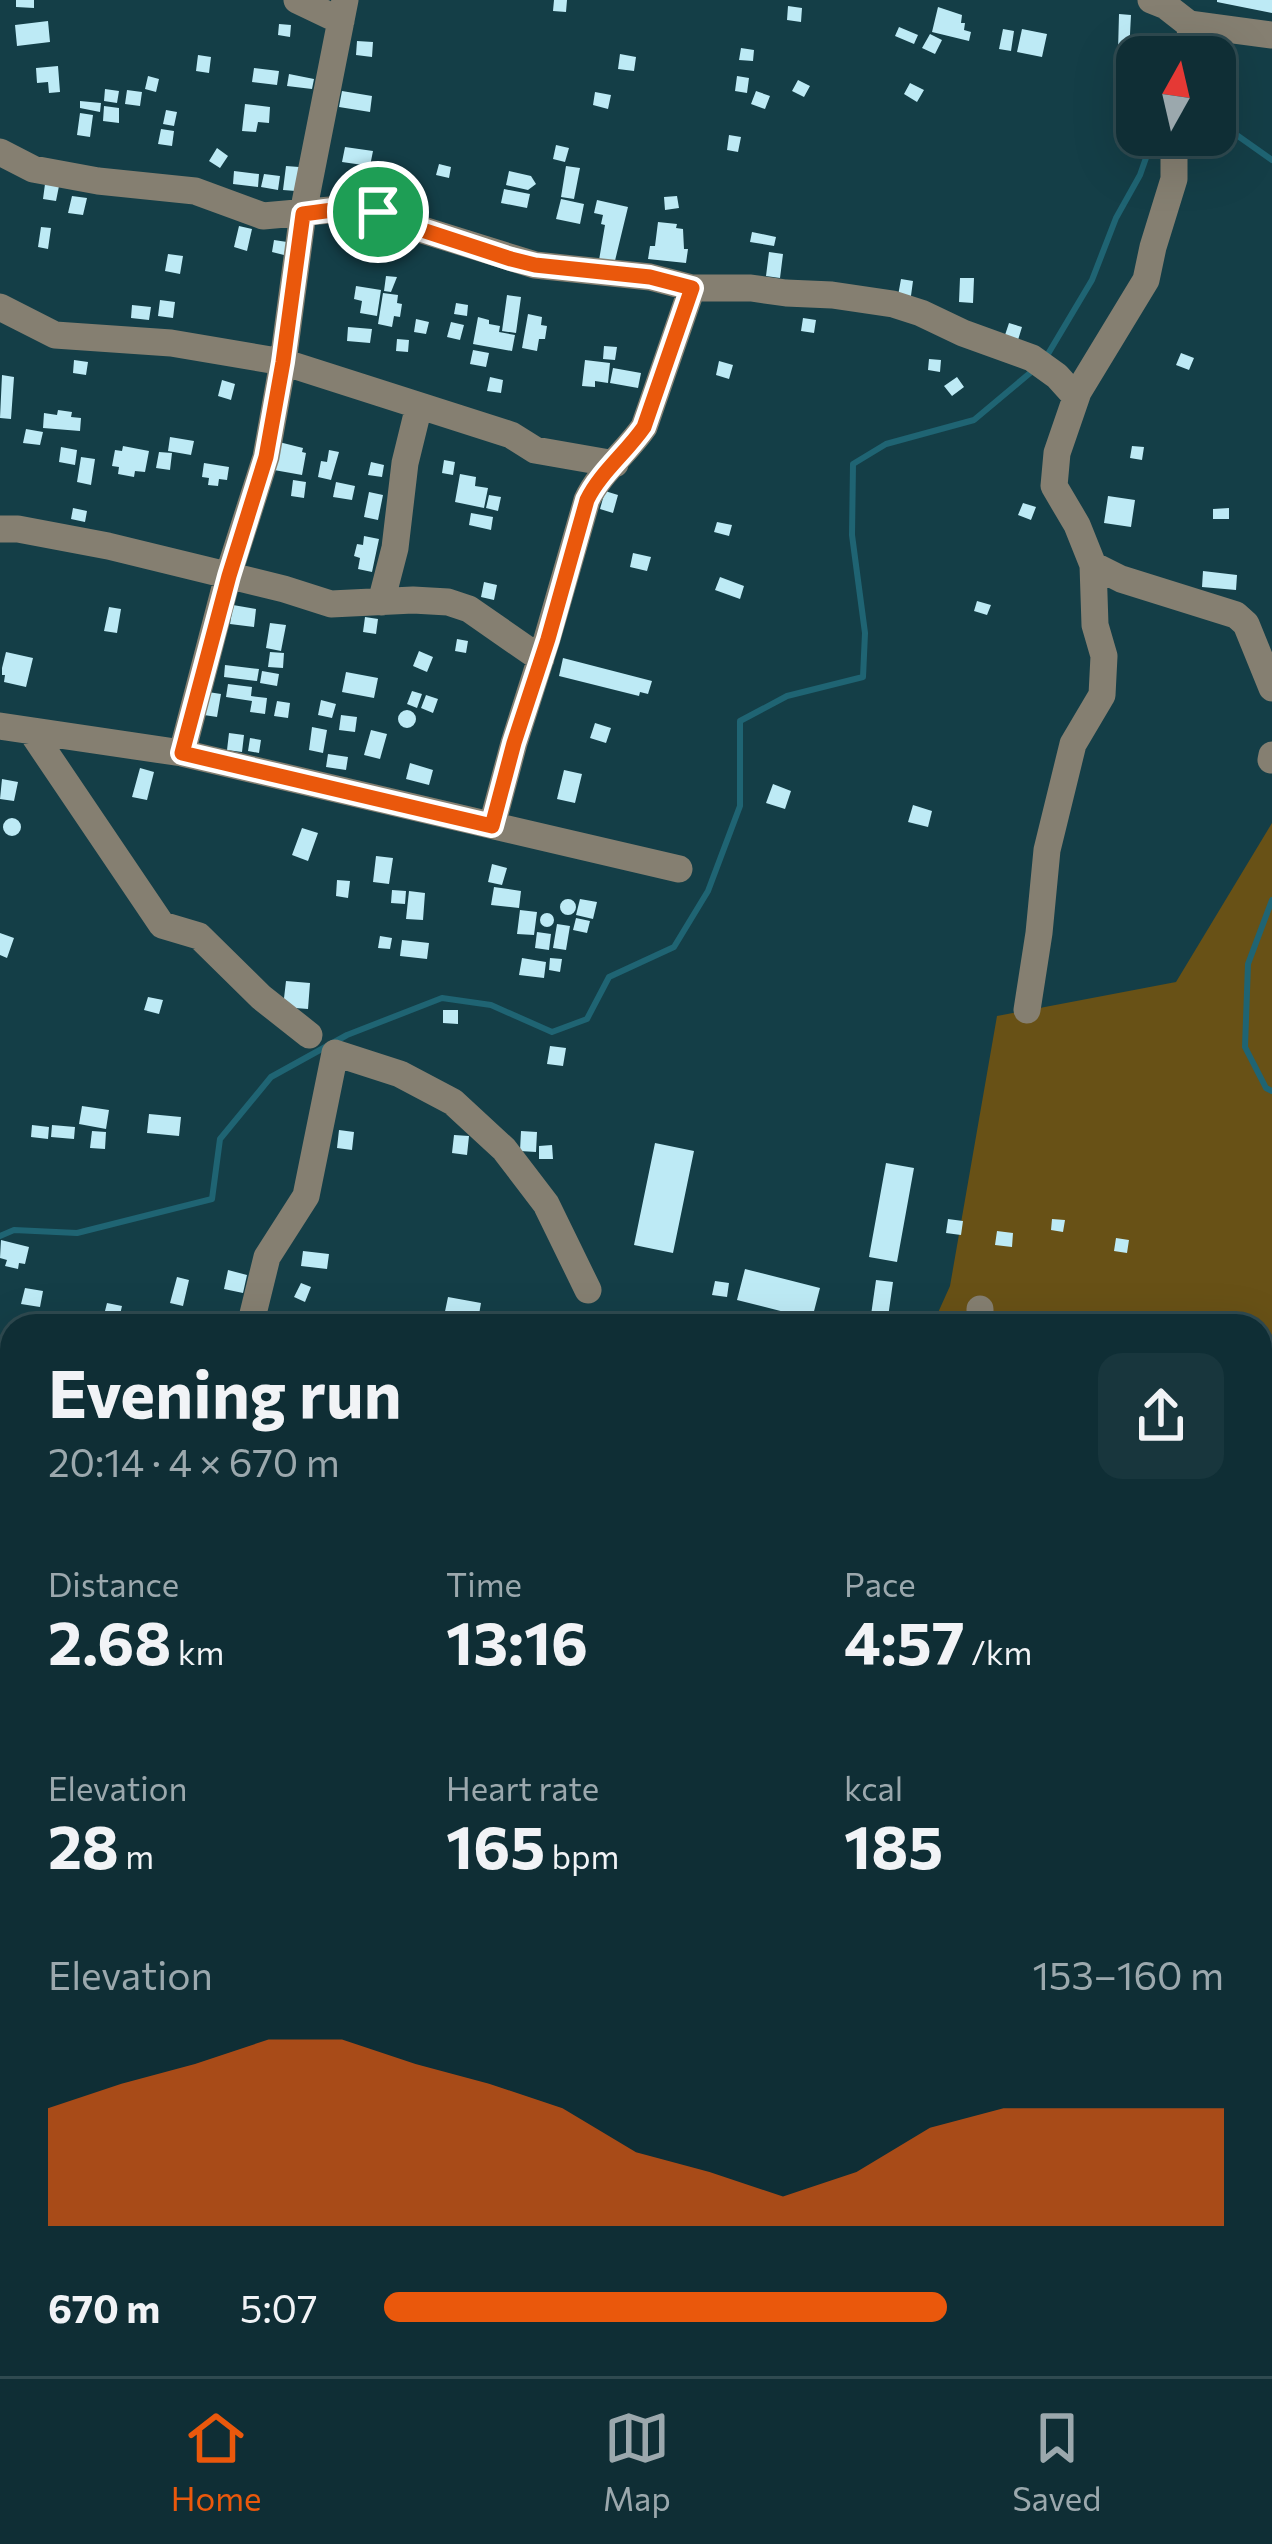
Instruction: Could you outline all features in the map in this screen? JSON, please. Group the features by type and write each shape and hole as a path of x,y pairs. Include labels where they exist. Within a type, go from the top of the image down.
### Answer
{"street":[{"path":"182,753 266,457 303,214 343,10 297,0"},
{"path":"1151,0 1189,24 1272,35"},
{"path":"1189,24 1191,36"},
{"path":"0,152 33,169 195,190 263,216 364,207 511,259 550,267 650,277 692,288 751,288 893,304 1032,358 1058,376 1076,397"},
{"path":"1027,1010 1047,850 1073,744 1102,695 1104,656 1095,625 1093,565 1054,486 1057,452 1076,397 1146,280 1174,179 1174,156"},
{"path":"492,826 587,500 644,427 692,288"},
{"path":"0,307 55,335 172,343 283,362 511,436 535,450 615,464"},
{"path":"381,602 419,406"},
{"path":"0,529 108,546 331,604 448,602 469,609 541,659"},
{"path":"1093,565 1121,579 1236,615 1246,625 1272,688"},
{"path":"0,727 182,753 679,869"},
{"path":"31,731 162,925 199,936 260,997 309,1035"},
{"path":"253,1314 267,1257 307,1196 335,1053 400,1074 453,1102 504,1150 546,1204 588,1290"}],"shaded area":[{"path":"1272,823 1272,1314 937,1314 950,1286 997,1016 1176,982"}],"building":[{"path":"16,0 34,0 34,8 16,7"},
{"path":"554,0 567,0 566,12 553,11"},
{"path":"1272,0 1272,13 1217,2"},
{"path":"788,6 802,8 801,22 787,20"},
{"path":"938,7 962,15 964,30 971,32 969,41 932,32"},
{"path":"1119,14 1131,15 1130,36 1118,36"},
{"path":"48,21 50,42 17,46 15,25"},
{"path":"279,24 291,25 290,37 278,35"},
{"path":"899,27 918,35 914,44 895,36"},
{"path":"1003,29 1014,31 1011,51 999,49"},
{"path":"1022,29 1047,34 1042,57 1017,52"},
{"path":"930,34 942,40 935,54 922,48"},
{"path":"357,41 373,42 372,57 356,55"},
{"path":"741,48 754,50 753,61 739,60"},
{"path":"620,54 636,57 634,71 618,69"},
{"path":"198,55 211,57 209,73 196,71"},
{"path":"58,66 60,92 49,93 48,82 37,83 36,68"},
{"path":"254,68 279,71 277,85 252,82"},
{"path":"289,74 314,79 312,89 287,86"},
{"path":"148,76 159,79 156,92 145,89"},
{"path":"737,76 749,78 747,93 735,91"},
{"path":"798,80 810,86 804,97 792,91"},
{"path":"910,83 924,90 917,102 904,94"},
{"path":"105,89 119,91 117,103 104,101"},
{"path":"127,90 142,92 140,106 125,104"},
{"path":"342,91 372,96 370,112 339,107"},
{"path":"756,91 770,96 765,109 751,104"},
{"path":"595,92 611,95 608,109 593,105"},
{"path":"80,101 101,103 100,112 80,108"},
{"path":"245,104 270,107 269,123 258,122 256,132 242,131"},
{"path":"104,106 119,108 119,123 103,121"},
{"path":"166,110 177,112 174,126 163,124"},
{"path":"80,113 93,115 90,137 77,135"},
{"path":"161,129 174,131 172,146 158,144"},
{"path":"729,135 741,137 738,152 727,150"},
{"path":"556,145 569,148 565,162 553,159"},
{"path":"345,147 373,151 370,166 342,162"},
{"path":"217,148 228,156 220,168 209,161"},
{"path":"439,164 451,167 449,178 436,175"},
{"path":"286,166 299,167 296,191 283,190"},
{"path":"566,166 580,168 574,199 561,197"},
{"path":"234,171 259,174 258,187 233,184"},
{"path":"509,171 531,176 536,184 528,190 506,185"},
{"path":"264,174 280,176 278,190 261,187"},
{"path":"402,174 415,178 409,200 396,196"},
{"path":"45,184 59,186 56,201 43,199"},
{"path":"504,189 530,194 527,208 501,203"},
{"path":"72,196 87,198 83,215 68,213"},
{"path":"677,196 679,208 665,210 664,197"},
{"path":"561,199 584,204 580,224 556,219"},
{"path":"597,200 628,207 613,269 598,266 605,225 601,224 603,215 594,213"},
{"path":"658,222 683,229 686,263 648,259"},
{"path":"239,226 252,229 247,251 234,247"},
{"path":"41,227 51,228 48,249 38,247"},
{"path":"752,232 776,237 774,246 750,242"},
{"path":"274,240 287,242 284,255 272,252"},
{"path":"769,252 783,254 780,278 766,276"},
{"path":"168,254 183,256 180,274 165,271"},
{"path":"386,276 397,277 391,292 384,291"},
{"path":"960,278 974,278 973,303 959,302"},
{"path":"901,279 913,281 910,303 897,301"},
{"path":"356,286 381,290 377,316 360,313 362,301 354,299"},
{"path":"383,293 398,295 397,303 402,304 392,327 378,324"},
{"path":"507,295 521,297 516,333 502,331"},
{"path":"160,300 175,302 173,318 158,316"},
{"path":"456,303 468,305 467,316 454,314"},
{"path":"132,305 151,307 149,320 131,318"},
{"path":"528,314 542,317 541,325 547,326 537,351 522,348"},
{"path":"478,317 500,326 499,332 515,335 512,351 473,344"},
{"path":"803,318 816,320 814,333 801,331"},
{"path":"416,319 429,322 426,334 414,332"},
{"path":"451,322 464,325 460,340 447,337"},
{"path":"1009,323 1022,327 1018,340 1005,335"},
{"path":"348,327 372,329 370,343 347,341"},
{"path":"397,339 409,340 408,352 396,351"},
{"path":"604,346 617,347 615,360 603,359"},
{"path":"473,350 489,353 486,367 470,364"},
{"path":"1181,353 1194,358 1189,370 1176,365"},
{"path":"929,359 941,360 940,372 928,370"},
{"path":"74,360 88,362 86,375 73,373"},
{"path":"585,360 610,363 608,383 582,386"},
{"path":"719,361 733,365 729,379 716,375"},
{"path":"613,368 641,373 638,388 610,383"},
{"path":"2,375 14,377 11,419 0,418"},
{"path":"490,377 503,380 501,393 487,391"},
{"path":"957,377 964,387 952,396 944,386"},
{"path":"222,380 235,384 231,400 218,396"},
{"path":"58,410 81,418 80,431 43,428 44,413 57,415"},
{"path":"26,429 43,432 40,445 23,443"},
{"path":"170,437 194,441 191,455 168,451"},
{"path":"279,442 303,448 302,475 274,470"},
{"path":"123,446 149,451 145,472 135,471 134,477 118,474 119,467 112,466 115,450 122,451"},
{"path":"1132,446 1144,447 1142,460 1130,458"},
{"path":"61,447 77,450 75,465 59,462"},
{"path":"329,450 339,452 331,480 318,477"},
{"path":"159,452 172,453 170,470 156,468"},
{"path":"81,457 95,459 91,485 77,482"},
{"path":"444,460 455,462 453,475 442,473"},
{"path":"371,462 384,465 382,477 368,475"},
{"path":"204,463 229,467 227,480 208,485 209,478 202,477"},
{"path":"460,474 476,477 475,486 488,488 484,508 455,502"},
{"path":"293,480 306,482 304,498 291,496"},
{"path":"336,482 355,486 352,500 333,497"},
{"path":"605,491 618,495 613,513 600,509"},
{"path":"369,492 383,495 378,520 364,517"},
{"path":"489,495 501,497 498,511 486,508"},
{"path":"1108,496 1135,500 1131,527 1104,523"},
{"path":"1023,503 1036,507 1031,520 1018,515"},
{"path":"73,508 87,511 85,522 71,519"},
{"path":"1229,508 1229,519 1213,519 1213,509"},
{"path":"471,513 493,517 491,530 469,525"},
{"path":"717,522 732,525 729,536 714,532"},
{"path":"364,536 379,539 372,572 358,569 360,558 354,556"},
{"path":"633,553 651,557 647,571 630,567"},
{"path":"1203,571 1237,575 1236,590 1202,587"},
{"path":"720,577 744,586 740,599 715,590"},
{"path":"484,582 497,585 494,600 481,597"},
{"path":"977,601 991,605 987,615 974,611"},
{"path":"233,605 256,609 254,627 230,624"},
{"path":"109,607 121,609 117,633 104,631"},
{"path":"365,617 378,619 376,634 363,632"},
{"path":"270,623 286,625 281,651 266,648"},
{"path":"457,639 468,641 466,653 455,651"},
{"path":"419,651 433,657 427,672 413,666"},
{"path":"6,652 33,658 26,687 4,682"},
{"path":"270,652 284,653 283,668 268,667"},
{"path":"563,658 652,681 648,694 640,692 639,696 559,676"},
{"path":"225,665 259,669 257,681 224,677"},
{"path":"262,671 279,674 277,686 260,683"},
{"path":"346,672 378,678 374,698 342,692"},
{"path":"228,684 252,687 251,696 267,698 265,714 250,712 252,701 226,697"},
{"path":"412,691 422,694 417,708 407,704"},
{"path":"208,692 221,694 217,717 204,715"},
{"path":"426,695 438,699 433,713 421,708"},
{"path":"321,700 336,704 332,718 318,715"},
{"path":"277,701 290,703 288,718 274,716"},
{"path":"407,710 416,719 407,728 398,719"},
{"path":"341,715 357,717 355,732 339,730"},
{"path":"595,723 611,728 606,743 590,738"},
{"path":"312,727 327,730 323,753 309,750"},
{"path":"371,730 387,734 380,759 364,755"},
{"path":"229,733 244,735 242,752 227,750"},
{"path":"250,738 261,740 259,753 248,751"},
{"path":"328,754 348,757 346,770 326,767"},
{"path":"410,763 433,770 429,785 406,779"},
{"path":"140,768 154,772 147,800 132,797"},
{"path":"564,770 582,774 575,803 557,799"},
{"path":"2,779 18,782 14,801 0,799"},
{"path":"773,784 791,791 785,809 766,803"},
{"path":"913,805 932,811 928,827 908,822"},
{"path":"12,818 21,827 12,836 3,827"},
{"path":"302,828 318,833 308,861 292,855"},
{"path":"376,856 393,858 389,884 373,882"},
{"path":"492,864 507,868 502,885 488,882"},
{"path":"337,880 350,881 348,898 336,896"},
{"path":"494,887 521,891 519,908 491,905"},
{"path":"392,890 406,891 405,904 391,903"},
{"path":"409,891 425,893 423,920 406,919"},
{"path":"568,899 576,907 568,915 560,907"},
{"path":"580,899 597,902 593,919 576,915"},
{"path":"520,910 537,912 534,935 517,934"},
{"path":"547,913 554,920 547,927 540,920"},
{"path":"576,918 590,921 587,933 573,930"},
{"path":"557,924 570,926 566,950 553,948"},
{"path":"537,932 551,934 549,950 535,948"},
{"path":"0,933 14,938 7,958 0,955"},
{"path":"380,936 392,938 390,949 378,948"},
{"path":"402,940 429,943 427,959 400,956"},
{"path":"522,958 546,962 544,978 519,975"},
{"path":"550,958 562,959 560,972 549,970"},
{"path":"286,981 310,983 308,1009 283,1007"},
{"path":"148,997 163,1000 159,1014 144,1010"},
{"path":"443,1010 458,1010 458,1024 443,1023"},
{"path":"550,1046 566,1048 563,1066 547,1064"},
{"path":"82,1106 109,1110 106,1129 79,1124"},
{"path":"149,1114 181,1117 179,1136 147,1133"},
{"path":"32,1125 49,1127 48,1139 31,1137"},
{"path":"52,1125 75,1127 74,1139 51,1137"},
{"path":"339,1130 354,1132 352,1150 337,1148"},
{"path":"92,1131 106,1132 105,1149 90,1148"},
{"path":"521,1131 537,1132 536,1152 520,1151"},
{"path":"454,1135 469,1136 467,1155 452,1153"},
{"path":"655,1143 694,1151 673,1253 634,1245"},
{"path":"552,1145 553,1159 539,1159 539,1146"},
{"path":"886,1163 914,1168 897,1262 869,1257"},
{"path":"948,1219 963,1221 961,1235 946,1233"},
{"path":"1052,1219 1065,1220 1063,1232 1051,1230"},
{"path":"997,1231 1013,1233 1012,1247 995,1245"},
{"path":"1116,1238 1129,1240 1127,1253 1114,1251"},
{"path":"1,1240 29,1247 25,1264 19,1263 18,1269 5,1266 7,1260 0,1258"},
{"path":"303,1251 329,1254 327,1269 301,1266"},
{"path":"745,1269 820,1288 813,1314 792,1314 737,1300"},
{"path":"228,1270 247,1275 243,1293 224,1289"},
{"path":"177,1277 189,1280 183,1306 170,1303"},
{"path":"876,1280 893,1282 888,1314 871,1314"},
{"path":"715,1281 729,1283 727,1297 712,1295"},
{"path":"301,1283 311,1287 305,1302 294,1297"},
{"path":"25,1288 43,1291 40,1307 21,1304"},
{"path":"448,1297 481,1303 479,1314 444,1314"},
{"path":"107,1303 122,1306 120,1314 104,1314"}],"waterway":[{"path":"1236,135 1272,160"},
{"path":"1045,359 1092,280 1147,156"},
{"path":"0,1236 14,1230 77,1233 212,1199 220,1139 271,1077 347,1035 442,998 491,1005 552,1032 587,1019 609,977 674,947 708,891 740,806 740,721 787,696 863,677 865,633 852,535 853,464 886,444 974,420 1036,368"},
{"path":"1272,900 1248,964 1245,1047 1272,1091"}],"route":[{"path":"355,207 378,212 535,265 650,277 692,288 644,427 587,500 492,826 182,753 266,457 303,214 355,207"}]}
